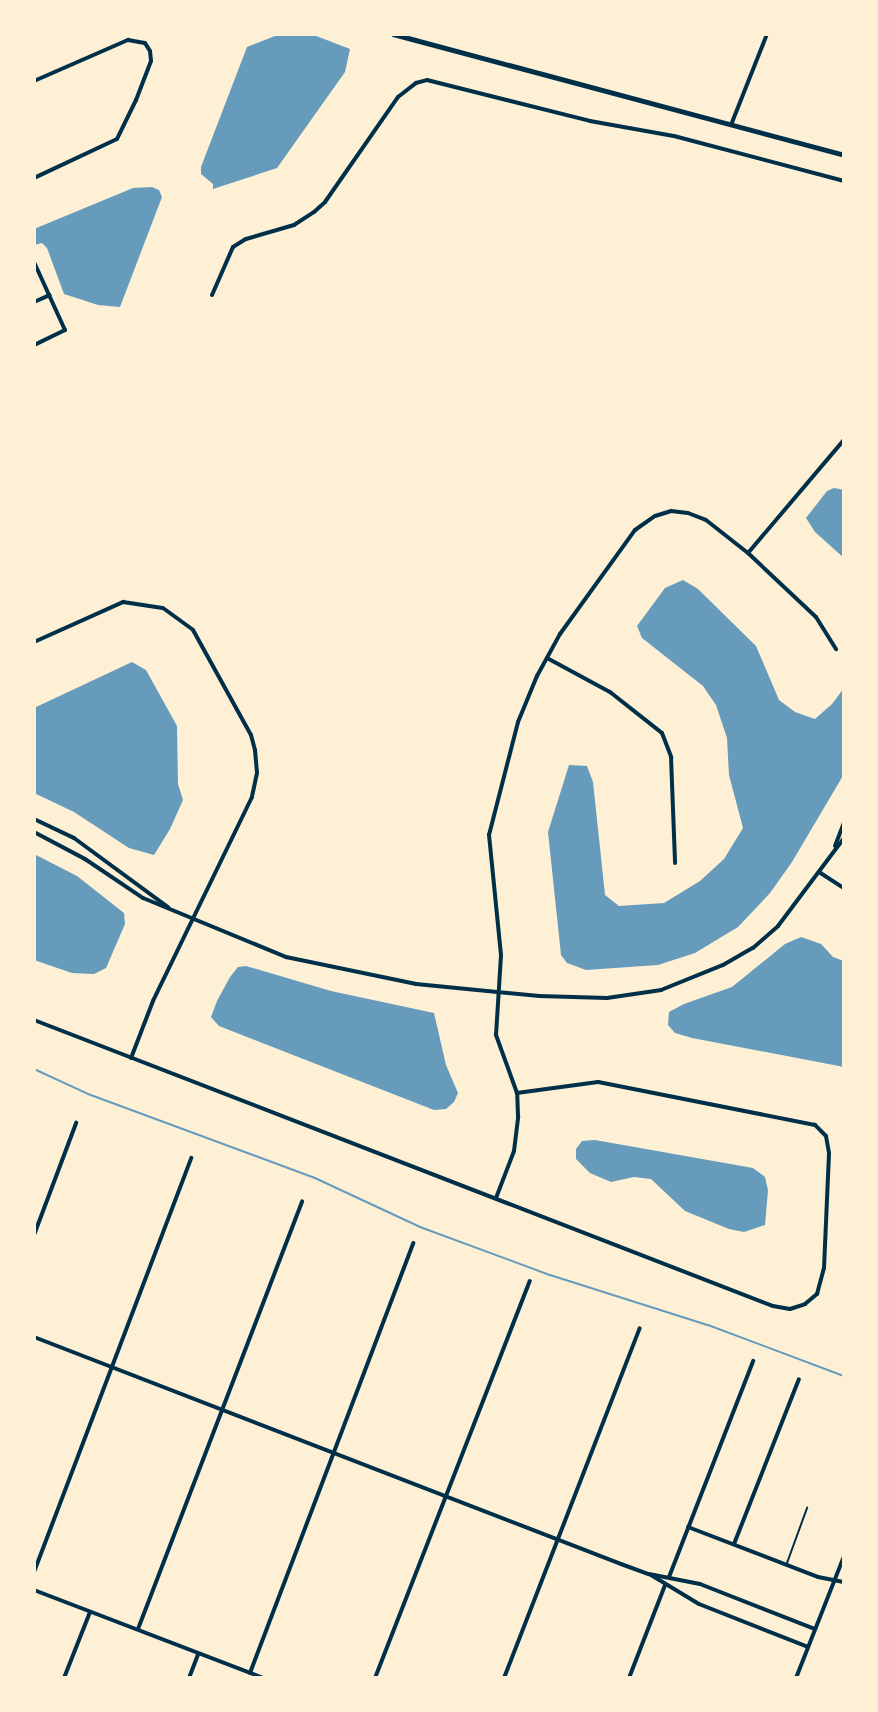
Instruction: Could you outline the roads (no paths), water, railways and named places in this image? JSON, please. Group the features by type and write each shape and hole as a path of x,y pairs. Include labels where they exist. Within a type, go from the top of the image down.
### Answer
{"street":[{"path":"393,34 844,155"},
{"path":"731,125 767,34"},
{"path":"34,81 128,40 145,43 150,51 151,61 117,139 34,178"},
{"path":"212,295 233,247 246,239 294,225 314,212 325,202 398,97 416,83 427,80 590,121 674,136 844,181"},
{"path":"34,262 65,330 34,345"},
{"path":"34,302 51,295"},
{"path":"748,553 844,440"},
{"path":"496,1198 516,1140 517,1093 496,1035 496,992 501,955 490,829 518,722 547,658 628,538 655,516 671,511 697,516 748,553 816,617 836,649"},
{"path":"34,642 123,602 163,608 193,630 251,735 257,765 255,789 249,806 153,1001 131,1058"},
{"path":"547,658 610,692 662,733 671,757 675,863"},
{"path":"34,819 74,838 170,909"},
{"path":"835,849 844,822"},
{"path":"34,832 85,859 143,898 257,948 313,964 416,984 607,998 661,990 694,978 753,948 778,926 844,838"},
{"path":"819,872 844,888"},
{"path":"34,1020 782,1308 805,1304 817,1294 823,1280 829,1153 826,1136 815,1125 598,1082 517,1093"},
{"path":"34,1235 76,1123"},
{"path":"34,1572 191,1158"},
{"path":"138,1629 302,1201"},
{"path":"250,1673 413,1243"},
{"path":"375,1678 530,1281"},
{"path":"504,1678 640,1328"},
{"path":"34,1337 649,1574 700,1584 815,1629"},
{"path":"669,1577 753,1361"},
{"path":"734,1544 799,1379"},
{"path":"688,1527 844,1582"},
{"path":"796,1678 844,1556"},
{"path":"649,1574 699,1604 808,1647"},
{"path":"629,1678 665,1585"},
{"path":"34,1590 263,1678"},
{"path":"64,1678 90,1612"},
{"path":"189,1678 199,1653"}],"lane":[{"path":"786,1564 807,1508"}],"water":[{"path":"280,34 311,34 350,49 345,72 277,168 213,189 213,184 201,174 201,167 247,47"},
{"path":"152,187 159,190 162,197 120,307 98,305 64,294 47,248 42,243 34,245 34,229 133,188"},
{"path":"834,488 844,490 844,558 815,532 806,518 827,491"},
{"path":"683,580 698,589 756,646 779,700 795,712 815,719 844,688 844,774 792,862 770,893 738,927 695,953 658,965 586,970 567,963 561,955 548,832 569,765 587,766 593,782 605,895 619,906 664,903 700,881 724,859 743,828 729,775 727,738 716,705 703,686 642,638 637,626 665,588"},
{"path":"132,662 146,670 177,726 178,784 183,800 154,855 129,848 74,812 34,793 34,708"},
{"path":"34,854 77,876 124,913 125,924 106,968 94,974 72,973 34,960"},
{"path":"801,937 821,944 833,957 844,961 844,1067 692,1038 675,1033 668,1025 669,1012 732,987 785,944"},
{"path":"246,966 331,991 434,1013 446,1065 458,1093 454,1102 446,1109 434,1110 219,1026 211,1017 217,1001 238,967"},
{"path":"595,1140 753,1168 765,1177 768,1190 765,1225 744,1232 729,1229 685,1211 651,1179 634,1177 611,1182 590,1173 576,1159 576,1149 582,1141"}],"waterway":[{"path":"34,1069 88,1094 315,1178 420,1227 550,1275 708,1325 844,1376"}]}
